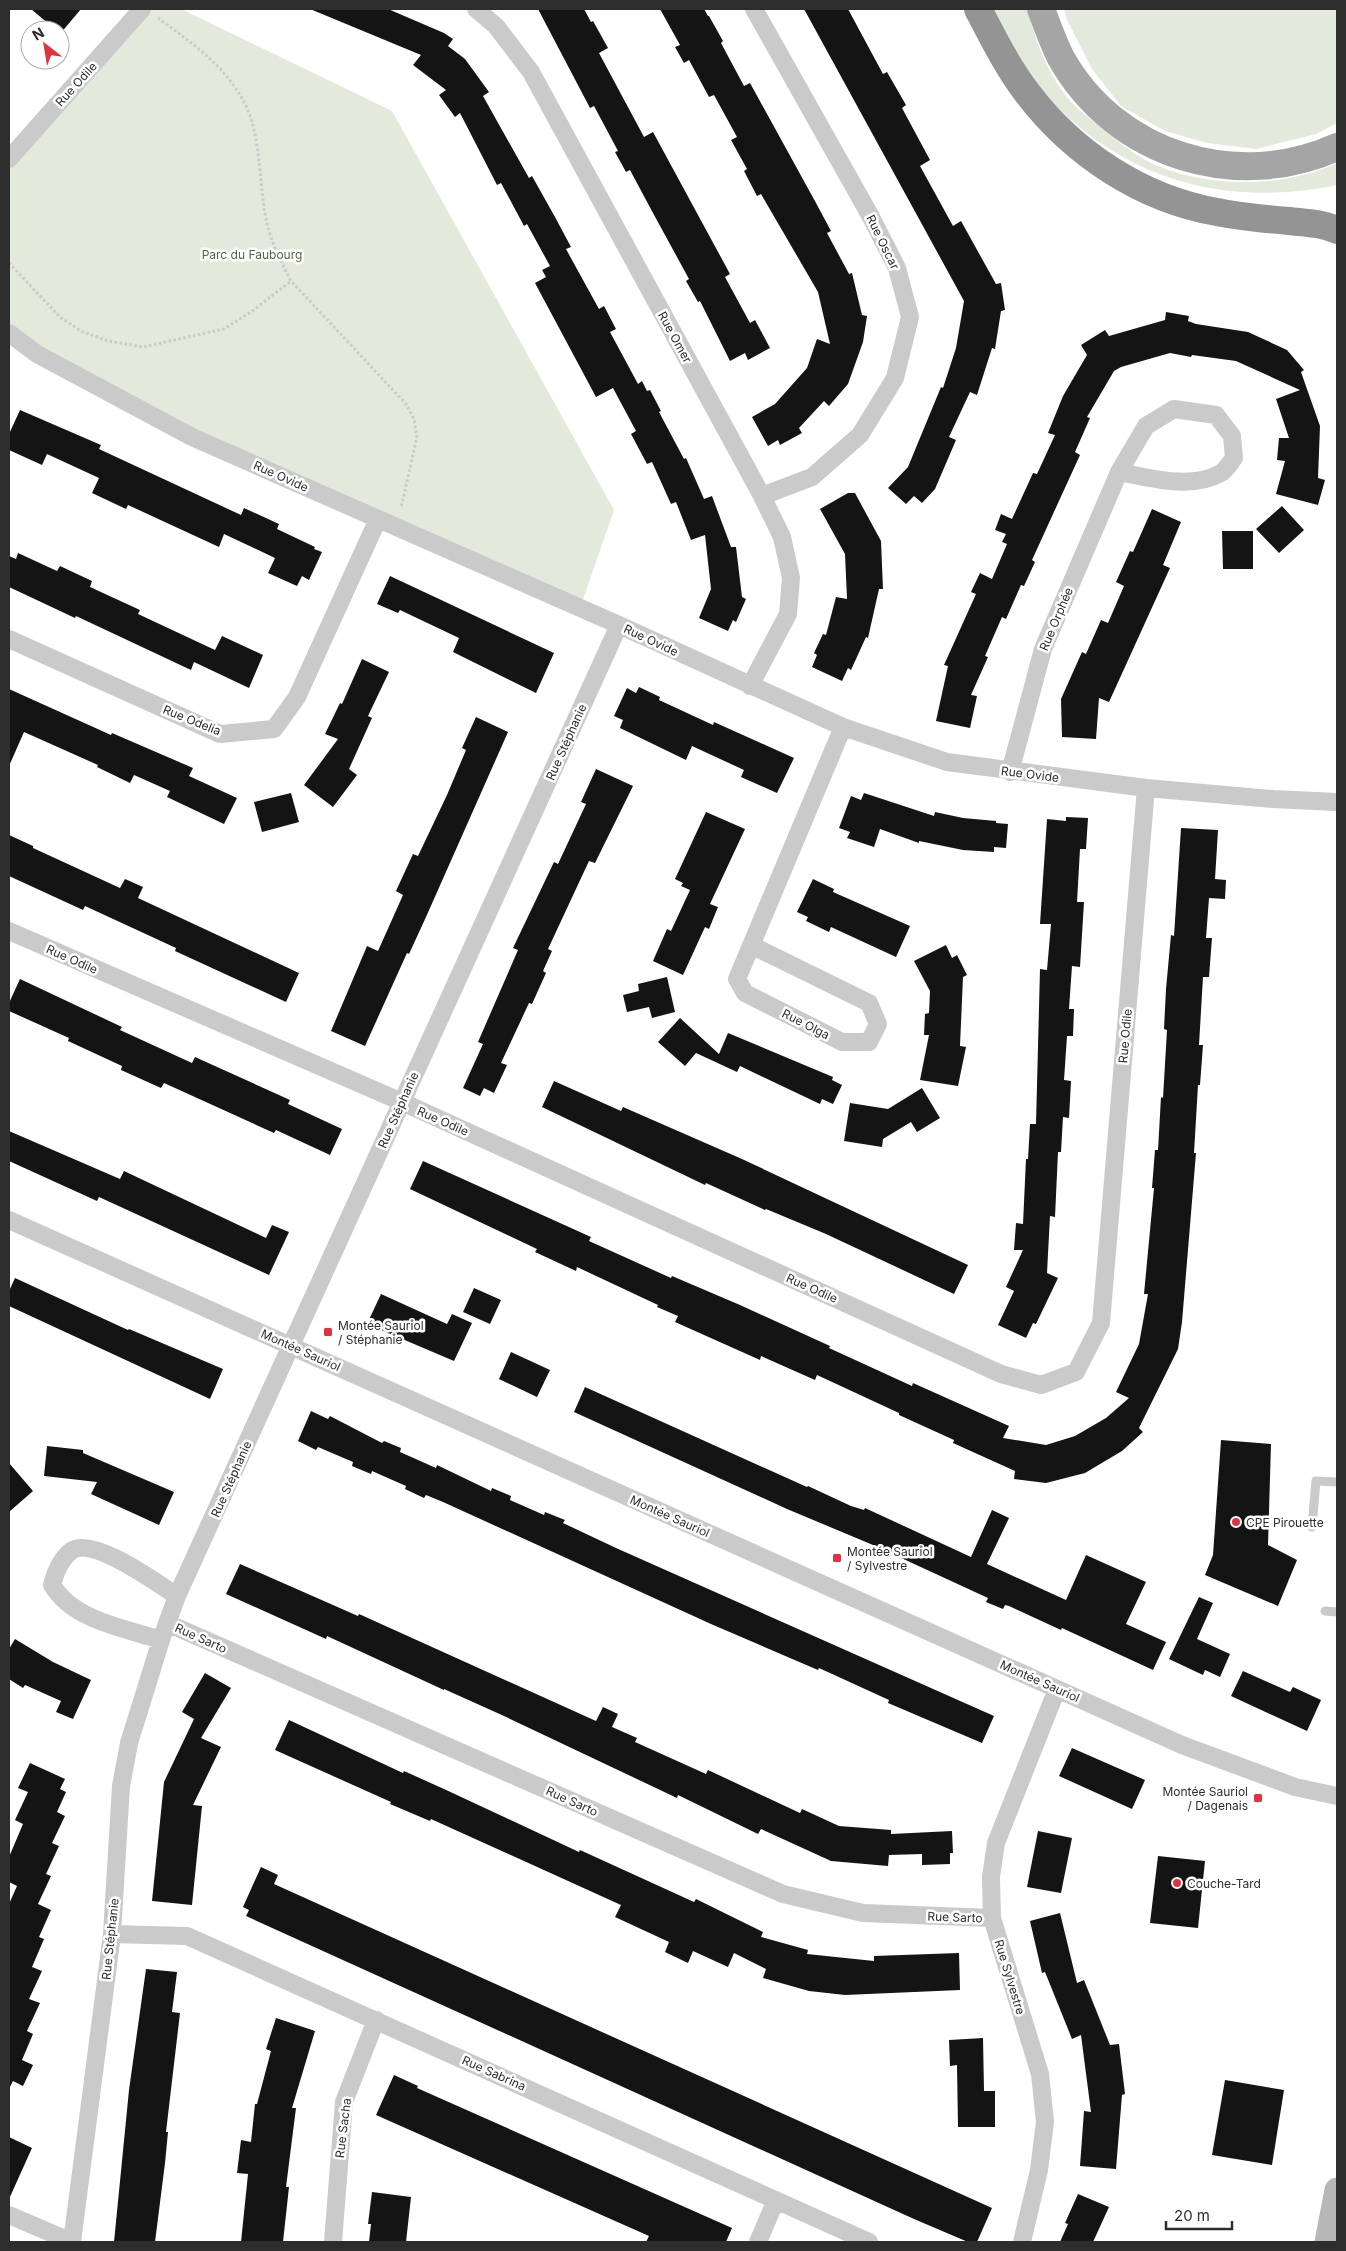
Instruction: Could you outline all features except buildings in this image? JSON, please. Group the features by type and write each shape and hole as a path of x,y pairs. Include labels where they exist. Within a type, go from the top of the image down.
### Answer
{"highway":[{"path":"978,9 1015,75 1040,109 1071,141 1113,172 1158,195 1192,207 1236,216 1332,222"}],"main road":[{"path":"1041,9 1061,58 1081,87 1094,102 1123,126 1156,146 1191,160 1230,167 1285,164 1305,160 1337,147"},
{"path":"1327,2242 1337,2190"}],"street":[{"name":"Rue Omer","path":"476,9 496,26 531,72 762,496 782,537 791,578 788,614 750,686"},
{"name":"Rue Oscar","path":"754,9 871,217 897,268 910,317 895,378 860,435 812,477 762,496"},
{"name":"Rue Odile","path":"9,159 148,12"},
{"name":"Rue Ovide","path":"9,333 37,354 192,436 619,625 843,727 947,762 1010,772 1146,788 1273,799 1337,802"},
{"name":"Rue Orphée","path":"1010,772 1042,650 1119,472 1146,426 1174,409 1216,415 1232,436 1234,458 1222,472 1204,479 1167,482 1119,472"},
{"name":"Rue Odelia","path":"9,638 220,734 274,729 297,697 378,519"},
{"name":"Rue Stéphanie","path":"72,2242 112,1934 121,1786 129,1743 161,1640 177,1596 619,625"},
{"name":"Rue Olga","path":"752,945 869,1003 878,1024 869,1042 842,1042 745,993 737,979 843,727"},
{"name":"Rue Odile","path":"9,931 402,1102 1000,1374 1042,1385 1076,1372 1101,1323 1146,788"},
{"name":"Montée Sauriol","path":"9,1220 1182,1745 1294,1787 1337,1796"},
{"path":"161,1640 85,1615 59,1596 52,1585 56,1571 71,1551 84,1547 117,1558 177,1596"},
{"name":"Rue Sarto","path":"168,1623 783,1894 863,1913 992,1918"},
{"name":"Rue Sylvestre","path":"1022,2242 1039,2170 1045,2122 1040,2074 992,1918 991,1877 996,1843 1057,1689"},
{"name":"Rue Sabrina","path":"112,1934 187,1936 869,2242"},
{"name":"Rue Sacha","path":"333,2242 344,2102 376,2020"},
{"path":"758,2242 776,2200"},
{"path":"9,2215 72,2242"}],"lane":[{"path":"1312,1527 1316,1481 1337,1482"},
{"path":"1325,1611 1337,1612"}],"path":[{"path":"148,12 205,54 222,70 246,106 254,129 265,216 279,259 291,281 406,404 414,419 418,437 397,528"},
{"path":"9,263 60,317 74,326 108,340 143,347 224,328 251,312 291,281"}],"green space":[{"name":"Parc du Faubourg","path":"142,9 181,9 392,111 614,510 580,608 192,437 9,333 9,159"},
{"path":"992,9 1027,9 1046,62 1067,97 1129,150 1146,160 1184,175 1228,182 1251,182 1296,177 1337,163 1337,185 1293,192 1250,192 1208,188 1168,177 1131,161 1095,139 1062,111 1026,70"},
{"path":"1064,9 1337,9 1337,123 1316,134 1256,149 1207,143 1165,131 1121,106 1092,69 1067,20"}],"place":[{"name":"Montée Sauriol / Stéphanie","path":"328,1332"},
{"name":"CPE Pirouette","path":"1236,1522"},
{"name":"Montée Sauriol / Sylvestre","path":"837,1558"},
{"name":"Montée Sauriol / Dagenais","path":"1258,1798"},
{"name":"Couche-Tard","path":"1177,1883"}]}
